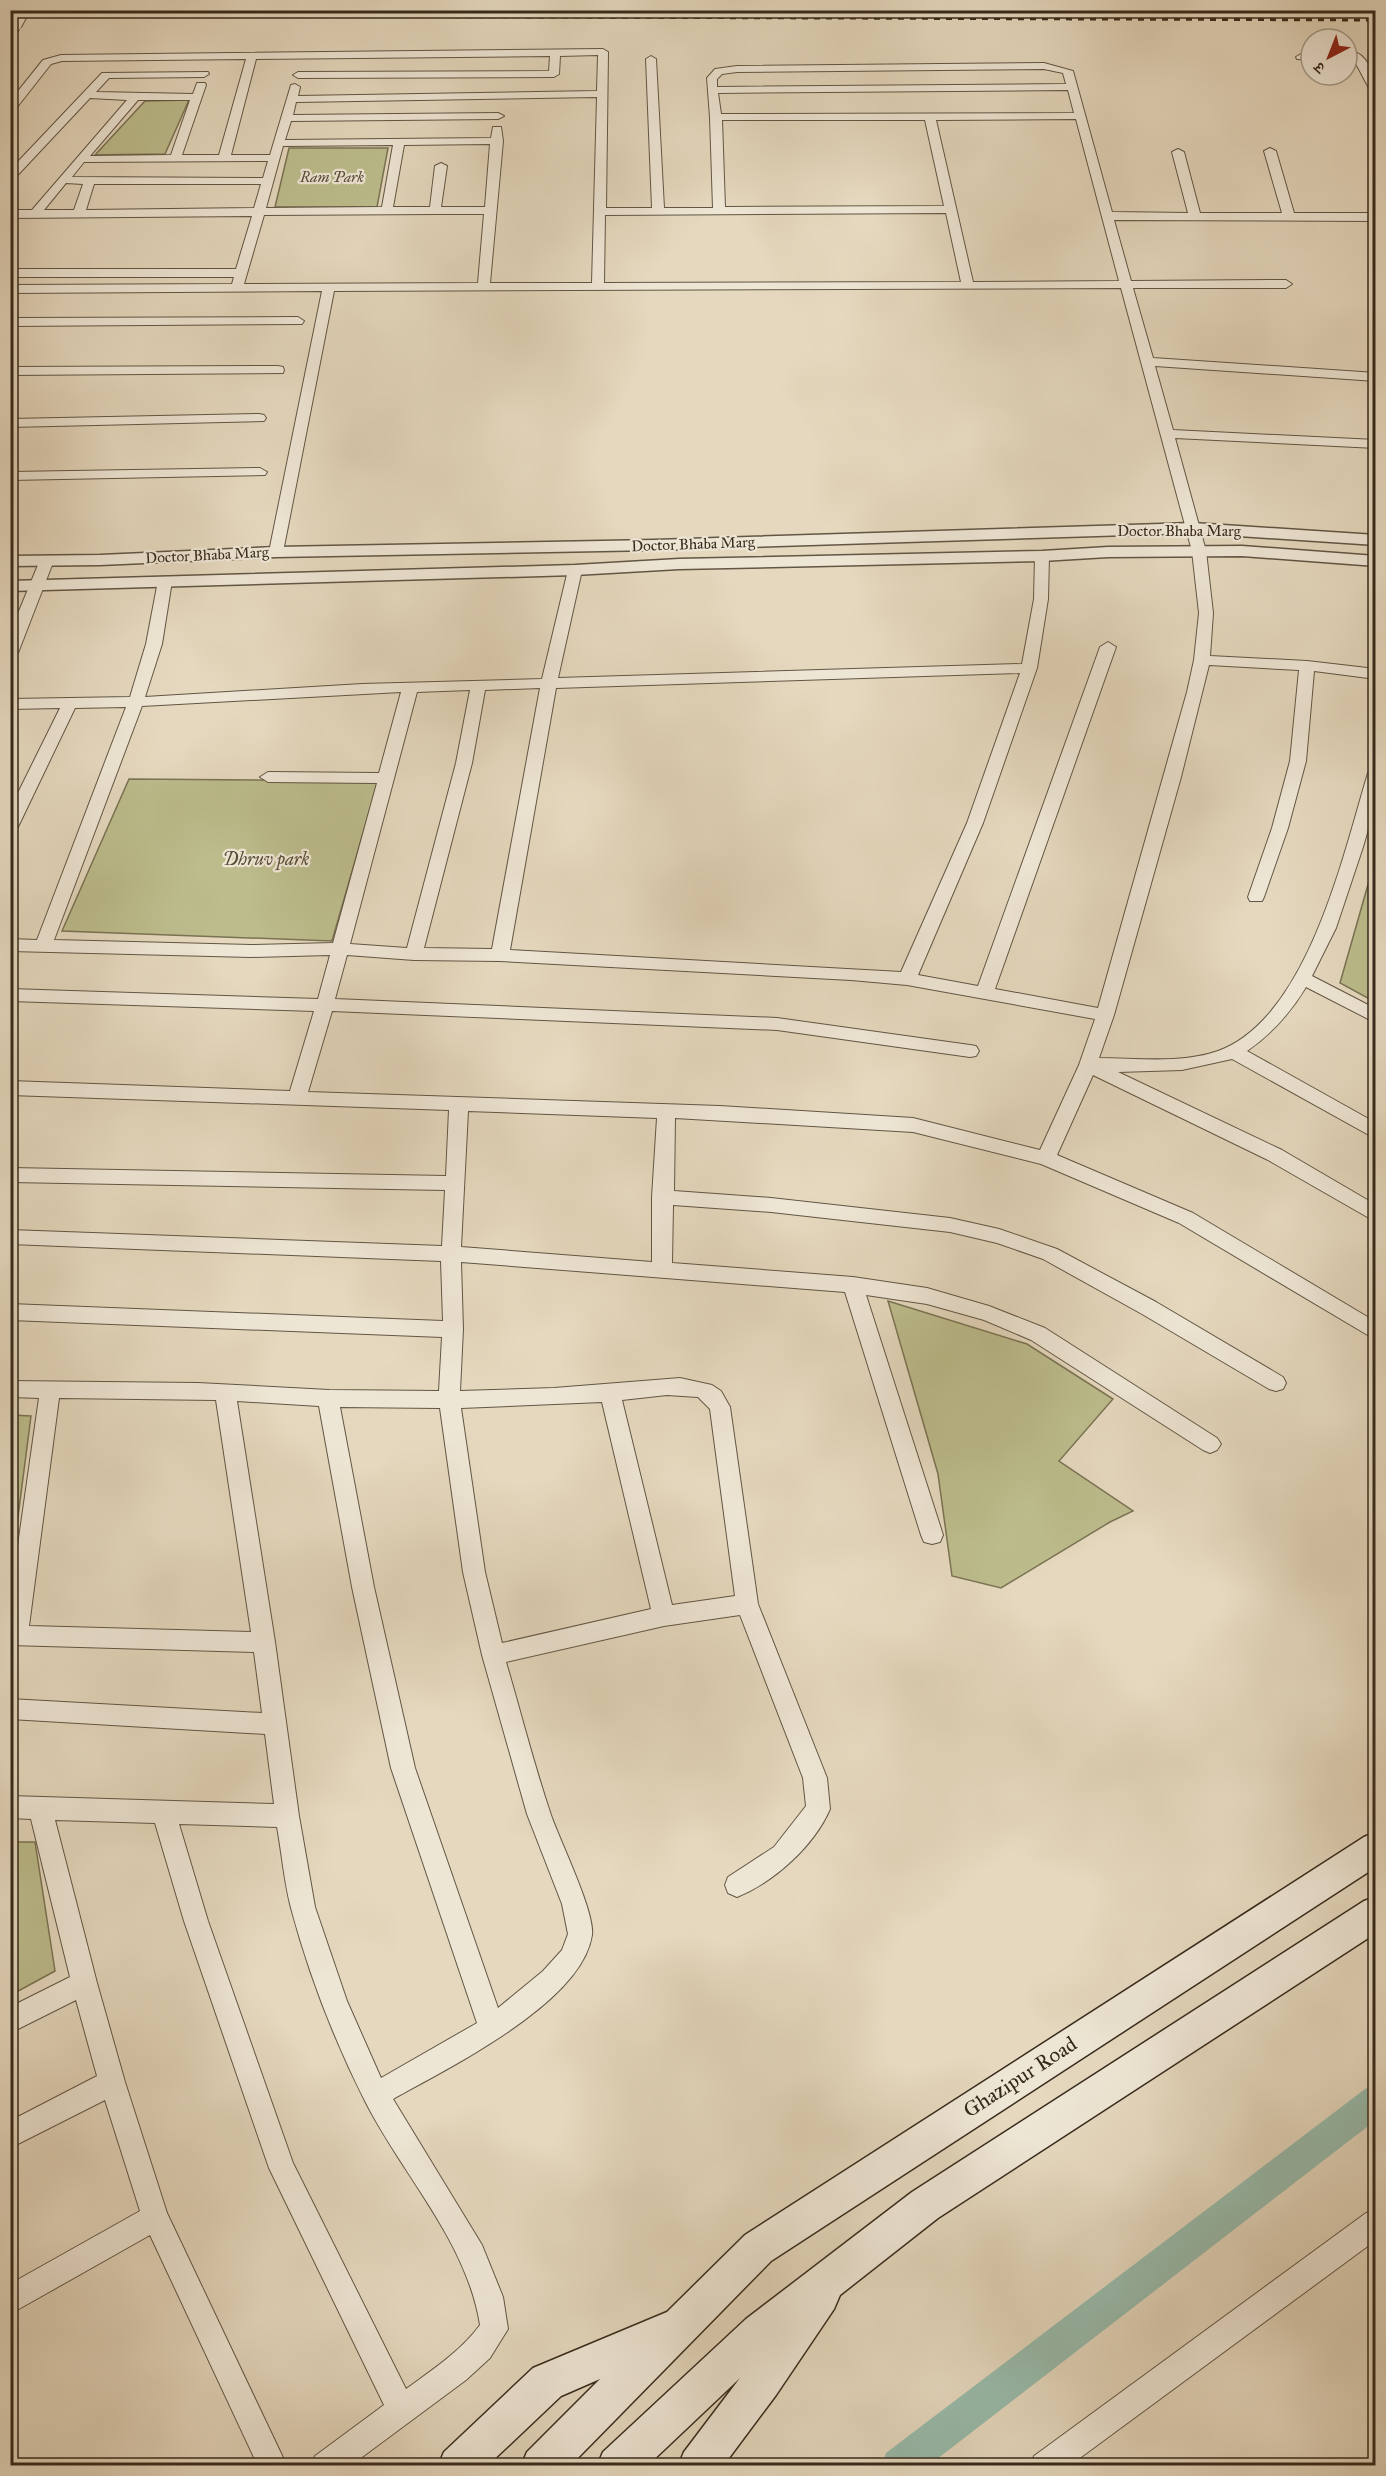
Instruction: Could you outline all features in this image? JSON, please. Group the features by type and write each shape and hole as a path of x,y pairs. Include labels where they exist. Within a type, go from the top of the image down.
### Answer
{"main road":[{"name":"Ghazipur Road","path":"541,2466 577,2427 758,2248 1376,1848"},
{"path":"617,2466 760,2333 925,2205 1376,1913"},
{"path":"698,2466 762,2381 836,2272"},
{"path":"458,2466 548,2382 680,2326"}],"street":[{"path":"10,37 24,10"},
{"path":"10,109 48,62 55,59 603,52 598,287"},
{"path":"298,75 554,74 555,53"},
{"path":"224,158 252,56"},
{"path":"237,288 304,56"},
{"path":"175,159 210,57"},
{"path":"651,59 658,212"},
{"path":"1359,61 1376,92"},
{"path":"719,211 716,117 712,90 714,74 737,69 1044,66 1068,71 1199,551 1206,613 1203,660 1173,777 1105,1014 1088,1065 1046,1158"},
{"path":"10,177 106,75 204,74"},
{"path":"712,90 1073,87"},
{"path":"291,99 602,94"},
{"path":"88,95 196,97"},
{"path":"484,287 501,96"},
{"path":"36,213 135,97"},
{"path":"286,118 498,116"},
{"path":"930,116 968,285"},
{"path":"716,117 1081,116"},
{"path":"279,142 497,141"},
{"path":"387,211 399,142"},
{"path":"1270,151 1289,216"},
{"path":"1178,152 1195,216"},
{"path":"80,159 274,158"},
{"path":"435,211 441,166"},
{"path":"79,213 90,179"},
{"path":"63,180 267,181"},
{"path":"600,212 951,209"},
{"path":"10,214 491,210"},
{"path":"1108,216 1376,217"},
{"path":"10,273 241,273"},
{"path":"11,290 1286,284"},
{"path":"276,552 329,288"},
{"path":"10,322 298,321"},
{"path":"1148,362 1376,377"},
{"path":"10,371 278,370"},
{"path":"10,423 259,418"},
{"path":"1167,434 1376,444"},
{"path":"10,476 260,472"},
{"name":"Doctor Bhaba Marg","path":"10,561 100,560 276,552 667,545 1192,528 1376,540"},
{"name":"Doctor Bhaba Marg","path":"10,586 575,570 679,564 1041,556 1108,552 1242,551 1376,561"},
{"path":"907,980 975,823 1029,669 1041,599 1041,556"},
{"path":"10,653 47,560"},
{"path":"500,955 549,683 575,570"},
{"path":"44,945 136,702 154,644 165,581"},
{"path":"986,992 1108,647"},
{"path":"1203,660 1307,666 1376,674"},
{"path":"1256,897 1281,828 1298,761 1307,666"},
{"path":"10,704 136,702 362,689 1029,669"},
{"path":"414,954 464,763 478,686"},
{"path":"297,1098 325,1005 410,689"},
{"path":"10,826 70,703"},
{"path":"1088,1065 1174,1064 1207,1060 1233,1052 1271,1023 1304,979 1319,951 1330,924 1376,773"},
{"path":"268,777 385,778"},
{"path":"10,945 251,951 339,949 840,973 986,992 1105,1014"},
{"path":"1304,979 1376,1017"},
{"path":"10,995 325,1005 777,1024 970,1051"},
{"path":"1233,1052 1376,1132"},
{"path":"1088,1065 1275,1155 1376,1215"},
{"path":"10,1088 666,1111 913,1125 1046,1158 1186,1218 1376,1332"},
{"path":"376,2095 492,2029 552,1980 572,1957 580,1934 574,1904 539,1814 493,1655 474,1572 449,1399 453,1329 450,1254 459,1103"},
{"path":"662,1270 662,1197 666,1111"},
{"path":"10,1175 453,1183"},
{"path":"662,1197 771,1205 939,1224 999,1236 1050,1254 1149,1308 1276,1383"},
{"path":"10,1237 450,1254 853,1285 927,1296 989,1314 1038,1334 1210,1444"},
{"path":"853,1285 933,1535"},
{"path":"10,1312 453,1329"},
{"path":"10,1389 225,1392 328,1398 449,1399 610,1393 683,1386 704,1390 716,1397 720,1407 747,1604 815,1778 818,1809 783,1855 737,1885"},
{"path":"50,1389 14,1635 264,1642"},
{"path":"225,1392 264,1642 273,1724 303,1907 322,1970 376,2095 472,2255 489,2297 494,2329 480,2348 456,2370 325,2466"},
{"path":"610,1393 664,1616"},
{"path":"328,1398 363,1587 403,1768 492,2029"},
{"path":"493,1655 664,1616 747,1604"},
{"path":"10,1709 273,1724"},
{"path":"10,1807 287,1816"},
{"path":"40,1809 84,1983 112,2082 155,2217 273,2466"},
{"path":"164,1812 196,1921 282,2168 402,2410"},
{"path":"10,2021 84,1983"},
{"path":"10,2135 112,2082"},
{"path":"10,2300 155,2217"},
{"path":"1044,2466 1376,2223"}],"green space":[{"path":"189,100 165,154 95,155 145,101"},
{"name":"Ram Park","path":"289,148 388,148 377,207 275,207"},
{"name":"Dhruv park","path":"129,779 378,781 332,941 62,931"},
{"path":"1375,860 1375,1002 1340,983"},
{"path":"888,1301 1027,1344 1113,1399 1059,1461 1133,1511 1110,1522 1001,1588 952,1576 938,1474"},
{"path":"10,1415 31,1416 11,1571"},
{"path":"11,1842 35,1842 55,1971 11,1995"}],"waterway":[{"path":"899,2466 1376,2100"}],"railway":[{"path":"10,15 1376,20"}]}
